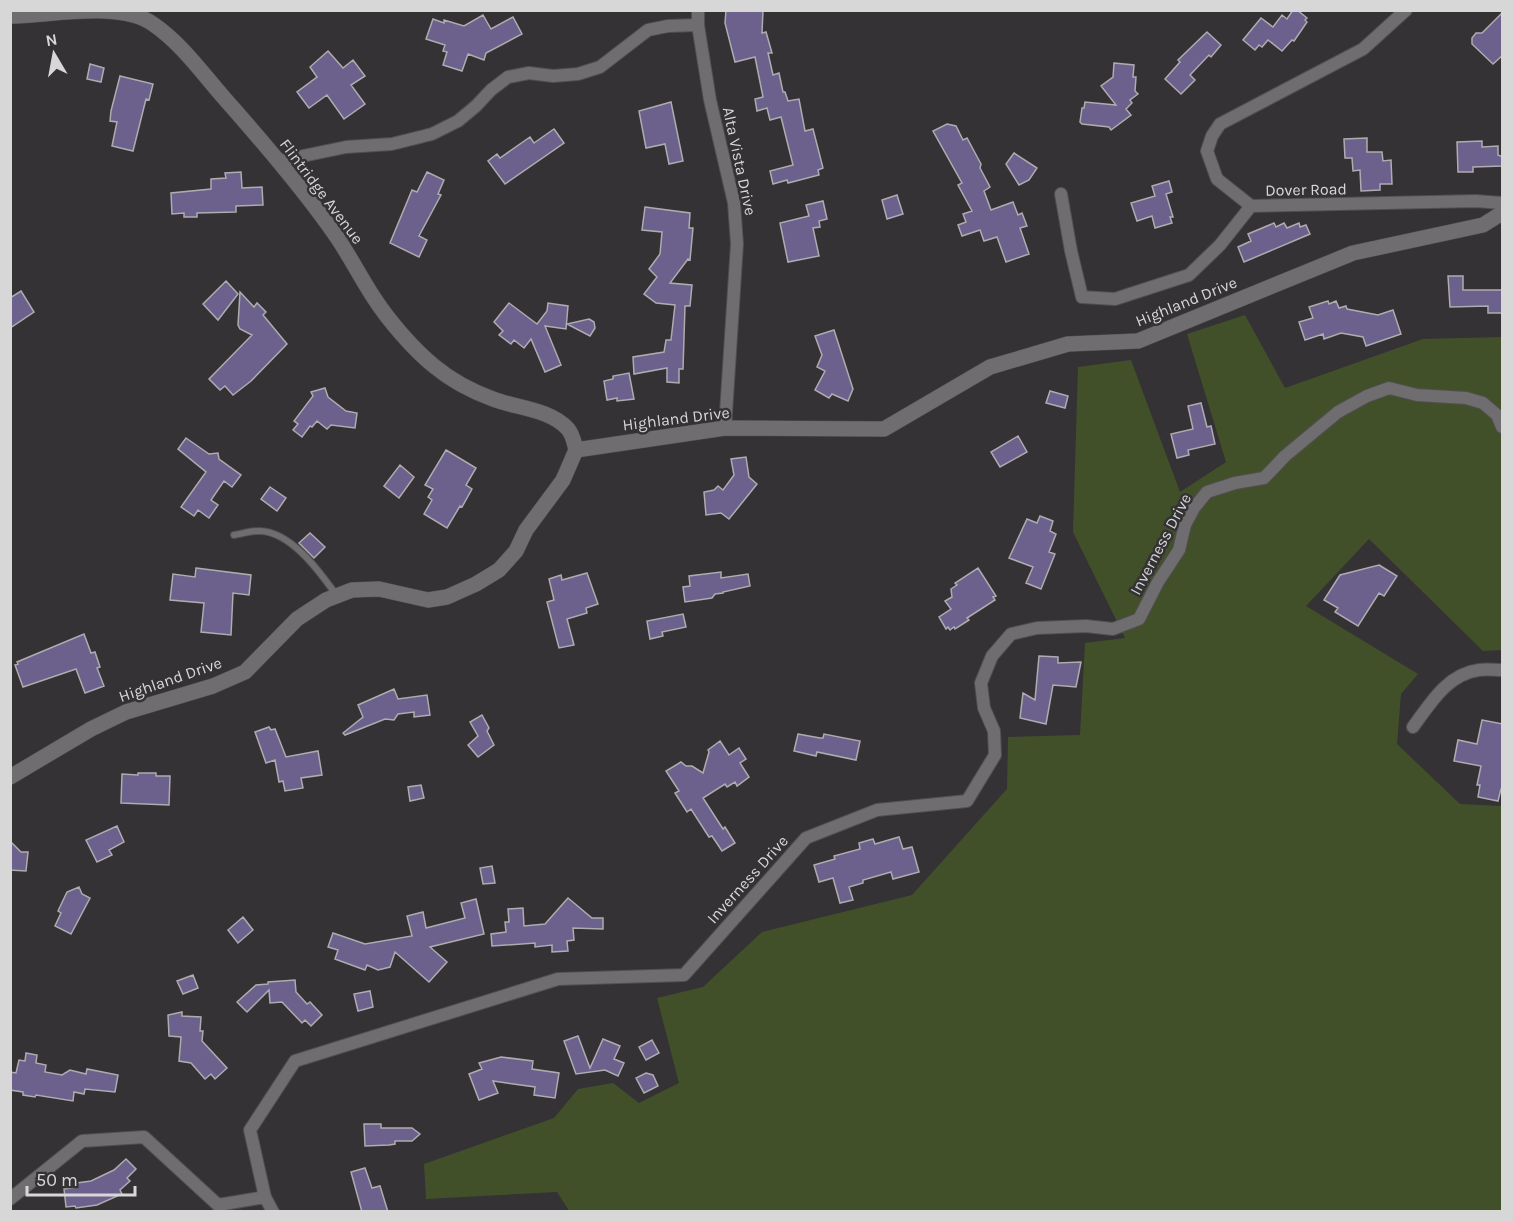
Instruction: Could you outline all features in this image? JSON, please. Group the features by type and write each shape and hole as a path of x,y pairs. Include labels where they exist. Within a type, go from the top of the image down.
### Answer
{"street":[{"name":"Alta Vista Drive","path":"698,10 698,25 710,100 734,203 737,244 725,428"},
{"name":"Dover Road","path":"1406,10 1363,49 1220,124 1212,136 1207,151 1216,178 1251,206 1476,201 1503,203"},
{"name":"Flintridge Avenue","path":"10,16 76,11 143,14 174,42 279,161 334,232 375,299 398,330 433,365 462,387 528,409 551,418 567,428 573,436 576,450"},
{"path":"279,161 346,147 393,144 432,134 458,122 508,77 529,73 578,74 600,67 648,30 668,26 698,25"},
{"path":"1061,194 1082,297 1098,299 1115,299 1189,276 1220,245 1251,206"},
{"name":"Highland Drive","path":"10,777 91,729 126,712 213,686 245,672 297,620 326,600 352,590 379,589 428,600 447,597 499,570 516,551 526,530 563,480 576,450 725,428 884,429 990,367 1068,344 1138,341 1353,253 1483,225 1503,213"},
{"name":"Inverness Drive","path":"265,1197 250,1130 295,1061 558,979 684,975 806,838 877,810 967,801 995,755 994,731 984,708 981,683 992,656 1011,634 1037,628 1086,626 1113,629 1139,619 1158,582 1179,550 1185,525 1194,508 1207,492 1235,483 1264,478 1285,456 1338,412 1367,396 1389,388 1417,395 1466,398 1483,403 1497,416 1503,427"},
{"path":"1413,727 1438,692 1459,676 1478,670 1503,670"},
{"path":"10,1199 82,1141 144,1137 218,1205 265,1197 273,1212"}],"lane":[{"path":"234,535 258,531 272,533 290,543 316,567 337,596"}],"green space":[{"path":"1245,315 1285,388 1423,339 1502,337 1502,650 1483,651 1369,539 1306,606 1418,674 1401,694 1397,744 1460,804 1502,806 1502,1211 570,1212 557,1192 426,1199 424,1164 554,1118 578,1089 613,1083 639,1103 679,1083 657,998 703,987 762,932 912,895 1007,789 1008,737 1080,735 1085,643 1125,638 1073,532 1078,367 1131,360 1180,492 1226,462 1187,334"}],"building":[{"path":"726,10 763,10 762,33 766,32 772,53 768,53 773,75 779,73 783,92 788,101 799,99 805,131 813,129 823,168 818,170 819,175 788,183 787,180 773,184 770,171 793,165 781,117 770,120 767,108 757,111 755,99 763,97 755,57 735,62 725,23"},
{"path":"1293,10 1297,10 1307,18 1305,20 1307,22 1294,41 1292,40 1282,51 1268,40 1262,47 1259,45 1255,50 1243,40 1261,18 1273,27 1282,15 1287,19"},
{"path":"1503,12 1503,55 1493,64 1472,44 1472,38 1476,33 1482,33"},
{"path":"483,15 491,29 513,17 522,34 486,53 484,60 468,54 462,71 443,65 447,52 443,51 445,45 426,39 433,19 464,26"},
{"path":"1207,32 1221,45 1190,75 1195,80 1181,94 1165,79 1180,62 1178,60"},
{"path":"328,51 343,68 353,60 365,76 351,85 365,104 344,119 327,95 309,108 297,92 317,77 310,67"},
{"path":"1114,63 1134,65 1133,77 1136,77 1135,91 1138,94 1130,100 1132,103 1126,109 1131,115 1111,130 1109,127 1082,124 1080,122 1085,102 1116,105 1101,86 1113,77"},
{"path":"90,64 104,68 101,82 87,79"},
{"path":"120,76 153,84 149,100 146,99 133,151 112,146 117,122 110,121 111,111"},
{"path":"671,102 683,161 669,164 665,144 646,148 639,111"},
{"path":"947,124 956,126 963,140 967,138 981,164 980,168 990,187 984,191 991,210 1013,202 1018,215 1022,213 1027,226 1020,228 1029,254 1006,262 997,237 984,241 980,230 962,236 958,225 966,222 963,214 972,211 958,185 962,183 933,131"},
{"path":"554,129 564,143 505,184 488,161 497,154 500,158 530,137 534,143"},
{"path":"1367,138 1367,152 1382,152 1383,161 1391,160 1392,184 1380,184 1380,190 1361,191 1360,170 1353,171 1352,158 1345,158 1344,139"},
{"path":"1482,141 1482,147 1498,146 1498,155 1503,157 1503,166 1473,167 1473,172 1458,172 1457,142"},
{"path":"1014,153 1037,168 1029,180 1019,185 1006,164"},
{"path":"241,172 242,188 262,187 263,205 236,206 236,212 197,213 197,217 184,217 184,213 172,214 171,193 211,189 211,179 226,178 225,173"},
{"path":"427,172 444,180 438,194 441,195 419,236 427,240 419,257 390,243 412,190 417,192"},
{"path":"1169,181 1172,192 1166,194 1173,217 1170,217 1172,223 1155,228 1152,216 1137,221 1131,203 1155,196 1152,186"},
{"path":"897,195 903,214 887,219 882,200"},
{"path":"823,201 827,219 819,221 820,227 813,228 819,256 788,262 780,223 809,216 806,205"},
{"path":"645,207 690,213 689,228 693,228 690,260 688,259 670,283 692,285 690,306 685,306 683,369 679,369 679,383 667,382 667,368 634,374 633,357 664,352 666,340 671,340 675,305 656,303 644,294 657,277 649,269 660,254 662,232 642,230"},
{"path":"1274,223 1276,227 1284,223 1287,228 1299,223 1300,227 1306,225 1310,234 1244,262 1238,247 1251,241 1248,234"},
{"path":"1448,276 1463,276 1463,290 1503,290 1503,313 1488,313 1488,306 1450,307"},
{"path":"226,281 238,294 218,320 203,304"},
{"path":"21,291 34,312 10,328 10,298"},
{"path":"240,292 254,307 257,303 266,312 263,315 287,344 251,381 233,395 225,386 220,390 209,379 252,335 240,329 238,325"},
{"path":"1328,301 1329,304 1336,301 1339,308 1346,306 1347,309 1378,315 1393,310 1401,334 1366,346 1363,337 1341,333 1324,339 1323,334 1305,340 1299,322 1313,318 1309,307"},
{"path":"509,303 537,324 547,311 548,303 568,306 566,329 545,326 561,365 545,372 531,339 524,348 514,340 511,344 499,335 503,331 494,322"},
{"path":"589,319 594,322 595,328 590,336 567,324"},
{"path":"834,330 853,389 848,401 832,394 829,398 815,390 825,371 817,367 822,355 815,336"},
{"path":"629,373 634,399 607,400 604,381 613,379 613,376"},
{"path":"325,388 328,397 346,411 357,413 355,428 331,425 327,429 317,421 302,437 293,430 298,424 294,421 313,396 311,392"},
{"path":"1050,391 1068,396 1065,408 1046,403"},
{"path":"1201,403 1207,427 1211,426 1215,444 1188,450 1189,455 1177,458 1171,434 1193,429 1188,406"},
{"path":"1018,436 1027,452 1000,467 991,452"},
{"path":"186,438 209,454 218,453 219,459 241,475 232,487 224,481 211,500 218,505 209,518 198,510 194,516 181,507 206,472 178,449"},
{"path":"446,450 476,468 466,485 472,489 447,528 424,514 432,500 428,497 433,489 425,485"},
{"path":"746,457 749,477 757,484 729,519 721,513 706,515 704,492 714,490 718,486 723,490 734,475 731,459"},
{"path":"400,465 414,477 399,498 384,486"},
{"path":"270,487 286,498 277,511 261,499"},
{"path":"1040,516 1053,521 1050,531 1056,534 1049,552 1055,554 1041,589 1026,583 1033,567 1009,558 1027,519 1037,523"},
{"path":"310,533 325,547 314,558 299,543"},
{"path":"1379,565 1397,576 1384,596 1379,593 1358,626 1335,612 1338,608 1324,600 1340,575"},
{"path":"196,568 251,575 249,595 233,593 231,635 201,632 204,603 170,600 173,574 195,577"},
{"path":"978,568 996,596 993,597 995,600 967,618 969,620 955,629 954,627 950,630 948,627 946,629 939,617 951,609 945,601 952,597 951,589 957,585 955,583"},
{"path":"721,572 721,578 748,574 750,586 715,594 712,598 685,602 683,587 690,586 689,576"},
{"path":"587,573 598,604 586,608 587,613 567,619 574,645 559,648 547,602 554,600 549,579 561,575 562,580"},
{"path":"683,614 686,627 662,632 663,636 650,639 647,621"},
{"path":"84,634 91,653 95,652 100,667 97,668 104,686 85,693 76,669 23,687 15,665 18,664 17,662"},
{"path":"1039,656 1058,657 1058,663 1081,662 1076,687 1053,685 1046,724 1020,718 1023,693 1035,700"},
{"path":"394,689 398,699 427,695 430,715 414,717 414,712 398,714 394,720 385,719 345,735 343,733 363,717 358,705"},
{"path":"482,715 494,745 478,757 468,745 478,736 470,722"},
{"path":"1482,720 1503,724 1503,789 1501,789 1498,801 1478,797 1480,785 1477,785 1481,766 1454,761 1458,740 1477,744"},
{"path":"269,727 271,730 275,729 286,757 318,751 322,775 301,778 303,788 285,791 283,781 279,782 275,760 266,763 255,732"},
{"path":"798,734 823,738 824,734 860,741 856,760 817,752 816,756 794,751"},
{"path":"720,741 729,755 739,748 746,759 740,763 749,777 737,786 735,782 727,787 725,784 703,798 735,843 722,851 712,836 709,837 691,809 687,812 675,793 679,791 666,771 681,762 703,773 708,750"},
{"path":"138,773 170,776 169,805 121,803 122,774 138,775"},
{"path":"421,785 424,798 410,801 408,787"},
{"path":"117,826 124,842 109,850 112,855 97,862 86,840"},
{"path":"899,837 903,849 912,847 919,872 893,879 891,872 863,880 863,883 849,887 853,900 840,903 833,878 819,882 814,865 835,859 834,856 860,849 859,843 873,839 875,844"},
{"path":"10,841 21,852 28,852 26,871 10,870"},
{"path":"492,866 495,883 483,884 480,868"},
{"path":"79,887 82,894 90,898 71,934 55,926 61,913 58,911 67,892"},
{"path":"568,898 592,918 603,918 603,929 573,928 574,940 567,941 568,951 552,952 552,945 535,947 535,943 492,946 491,934 506,932 505,922 509,922 508,909 523,908 524,926 545,924"},
{"path":"476,899 484,934 430,947 447,962 429,982 395,952 390,967 378,970 367,965 365,970 335,959 338,950 328,947 333,933 365,944 412,936 407,916 423,912 426,928 465,918 461,903"},
{"path":"243,917 253,930 238,943 228,930"},
{"path":"193,975 198,988 183,994 177,981"},
{"path":"295,980 296,992 322,1015 311,1026 305,1020 302,1023 282,1002 270,1003 269,990 247,1012 237,1002 256,985"},
{"path":"370,991 373,1007 358,1011 354,994"},
{"path":"182,1012 182,1016 201,1017 202,1041 227,1068 215,1079 211,1074 205,1079 191,1063 179,1061 181,1037 169,1036 168,1015"},
{"path":"578,1036 590,1068 603,1039 620,1046 614,1059 624,1063 618,1076 605,1070 576,1074 564,1041"},
{"path":"652,1040 659,1053 646,1060 639,1047"},
{"path":"26,1053 37,1055 36,1063 46,1065 45,1072 62,1075 70,1070 86,1074 87,1069 118,1075 115,1092 85,1089 84,1094 74,1092 73,1101 23,1095 23,1092 10,1090 10,1072 16,1073 19,1060 25,1061"},
{"path":"501,1057 533,1061 532,1069 559,1073 555,1098 534,1095 535,1087 493,1081 498,1093 479,1100 469,1074 482,1069 479,1063"},
{"path":"646,1073 653,1075 658,1086 644,1093 636,1078"},
{"path":"364,1124 381,1124 381,1128 412,1128 420,1134 412,1141 365,1146"},
{"path":"126,1159 136,1169 127,1178 130,1181 120,1190 122,1194 97,1205 66,1207 64,1189 77,1187 77,1183 91,1181 114,1170"},
{"path":"365,1168 372,1188 380,1186 388,1212 362,1212 351,1172"}]}
